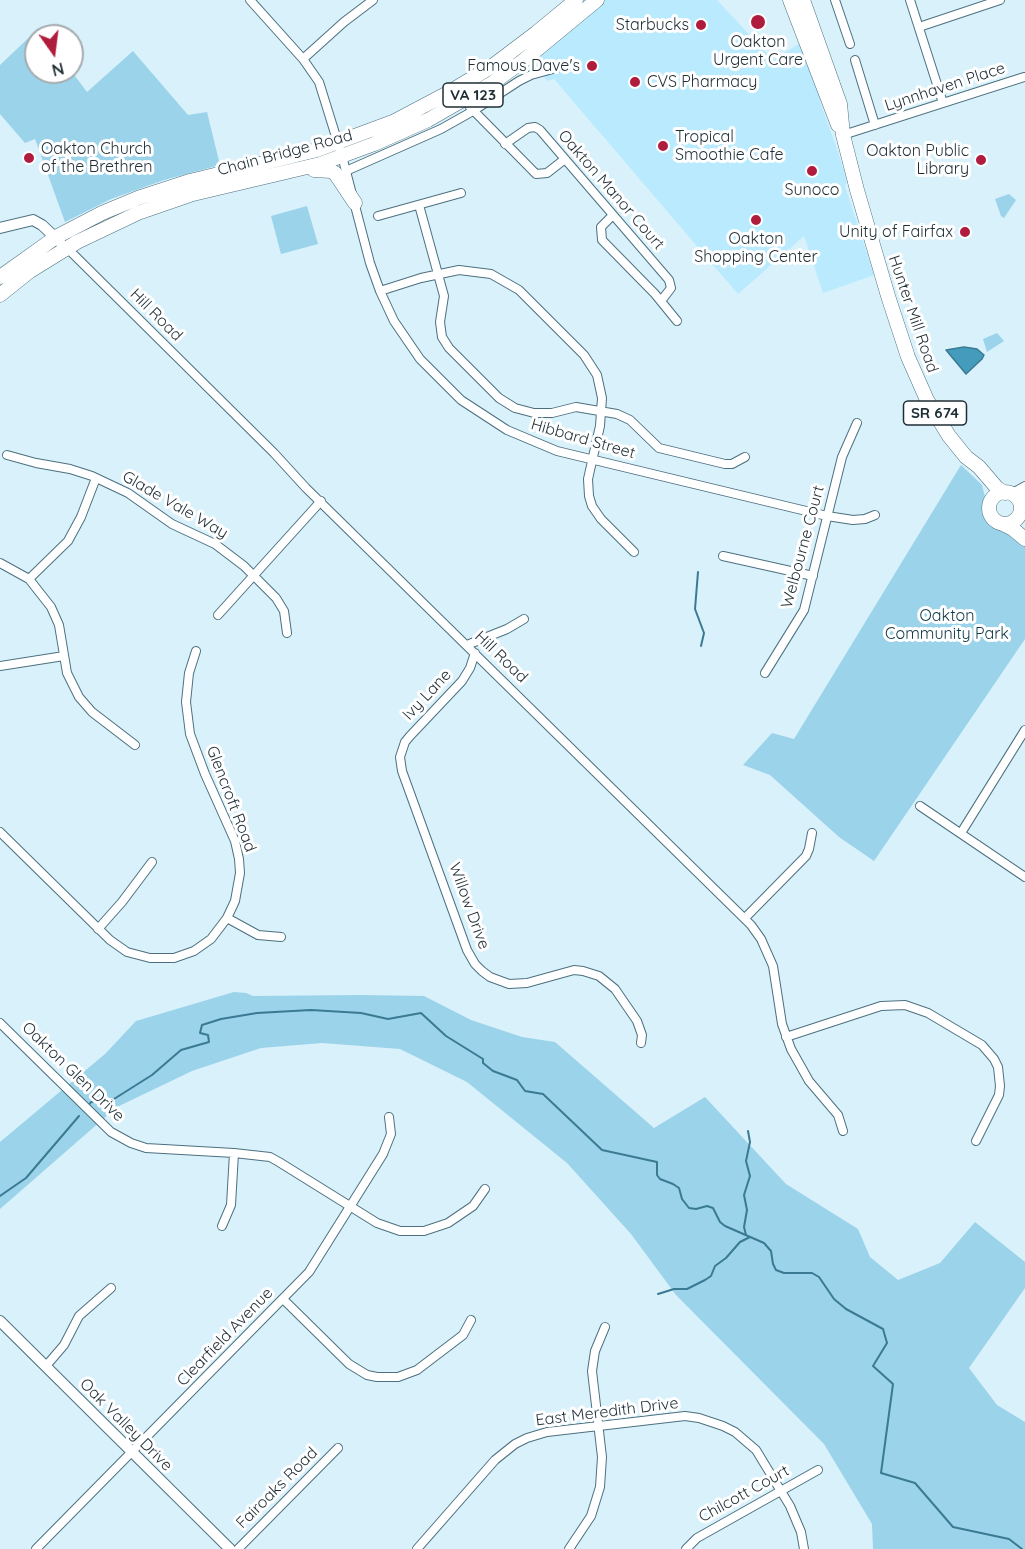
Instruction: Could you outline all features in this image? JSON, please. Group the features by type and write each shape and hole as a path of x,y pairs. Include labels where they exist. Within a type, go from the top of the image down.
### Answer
{"main road":[{"name":"Chain Bridge Road","path":"0,295 30,271 110,225 167,202 299,169 340,150 466,82 514,50 576,0"},
{"name":"Chain Bridge Road","path":"0,277 56,237 102,213 164,189 295,157 340,150 402,133 468,106 597,0"},
{"name":"Hunter Mill Road","path":"790,0 828,102 843,135"},
{"name":"Hunter Mill Road","path":"803,0 840,104 843,135 863,214 907,354 938,419 985,487 992,517 1025,538"},
{"path":"299,169 335,173 355,203"},
{"name":"Hunter Mill Road","path":"966,457 979,467 997,488 1015,496 1020,509"},
{"path":"989,505 995,496 1006,493"},
{"path":"1003,524 1013,522 1020,509"},
{"path":"1020,509 1025,528"}],"street":[{"name":"Hibbard Street","path":"250,0 303,59 319,82 380,291 394,321 409,344 433,373 461,400 491,421 524,438 557,451 827,516 853,520 875,515"},
{"path":"303,59 344,22 373,0"},
{"path":"835,0 850,44"},
{"path":"910,0 943,103"},
{"path":"919,27 1000,0"},
{"name":"Lynnhaven Place","path":"855,60 875,125"},
{"path":"346,171 420,139 468,106 531,75 560,67"},
{"name":"Lynnhaven Place","path":"843,135 1024,77"},
{"path":"468,106 536,174 547,173 565,159"},
{"name":"Oakton Manor Court","path":"505,144 528,128 534,127 547,137 669,280 671,288 661,301"},
{"path":"378,216 461,193"},
{"path":"419,205 444,296 440,324 445,343 499,398 515,408 534,414 552,413 576,407 626,417 659,448 725,464 732,464 745,457"},
{"path":"613,215 601,227 599,232 602,240 661,301 677,321"},
{"path":"0,228 33,220 42,225 67,248"},
{"name":"Hill Road","path":"67,248 745,918 761,939 773,966 779,1010 786,1037 809,1081 838,1114 843,1131"},
{"path":"380,291 439,273 459,270 480,271 501,278 519,290 590,363 601,390 601,411 588,487 592,506 601,519 634,552"},
{"name":"Welbourne Court","path":"765,673 798,623 808,599 845,447 857,423"},
{"name":"Glade Vale Way","path":"7,455 70,469 96,478 128,493 172,524 215,544 253,574 282,605 287,633"},
{"path":"29,579 68,541 81,517 96,478"},
{"path":"1006,493 1025,487"},
{"path":"1020,509 1025,487"},
{"path":"218,615 321,501"},
{"path":"723,556 813,576"},
{"path":"0,562 29,579 51,607 59,625 68,673 80,697 92,712 135,745"},
{"path":"467,645 507,629 524,619"},
{"name":"Glencroft Road","path":"0,832 98,929 127,952 161,959 184,955 203,945 220,929 227,918 239,889 240,859 235,841 190,735 186,702 189,673 196,651"},
{"name":"Ivy Lane","path":"400,757 405,742 462,681 475,653"},
{"path":"0,666 64,656"},
{"path":"961,833 1025,730"},
{"name":"Willow Drive","path":"400,757 402,771 467,950 475,964 490,977 508,984 527,983 574,970 599,976 615,989 637,1020 642,1035 641,1043"},
{"path":"920,806 1025,877"},
{"path":"745,918 806,856 812,833"},
{"path":"98,929 152,862"},
{"path":"227,918 258,935 281,937"},
{"path":"786,1037 881,1006 905,1005 928,1013 974,1039 989,1053 998,1067 999,1095 976,1141"},
{"name":"Oakton Glen Drive","path":"0,1023 111,1132 146,1148 259,1155 279,1162 351,1207 389,1228 400,1231 424,1231 448,1223 473,1206 485,1189"},
{"name":"Clearfield Avenue","path":"36,1549 315,1264 378,1164 391,1134 389,1117"},
{"path":"222,1226 230,1209 234,1153"},
{"path":"46,1366 64,1345 79,1316 111,1288"},
{"path":"283,1299 349,1364 367,1375 377,1377 398,1377 417,1370 463,1335 471,1320"},
{"name":"Oak Valley Drive","path":"0,1322 230,1549"},
{"path":"569,1549 591,1516 600,1487 602,1456 592,1371 593,1360 604,1327"},
{"name":"East Meredith Drive","path":"417,1549 495,1460 515,1444 547,1432 671,1416 711,1421 735,1432 756,1450 796,1519 804,1549"},
{"name":"Fairoaks Road","path":"238,1549 338,1448"},
{"name":"Chilcott Court","path":"686,1549 697,1538 818,1470"}],"shaded area":[{"path":"604,0 717,0 773,60 800,43 818,82 820,102 847,181 845,186 874,275 823,293 804,236 738,294 554,79 547,81 531,60"},
{"path":"964,347 977,349 984,355 966,374 946,350"}],"green space":[{"path":"24,42 24,84 81,84 87,92 133,51 188,115 207,112 220,165 164,180 111,199 65,222 35,139 25,143 0,114 0,65"},
{"path":"1009,194 1016,200 1004,218 1001,216 995,199"},
{"path":"307,206 318,244 281,254 271,216"},
{"path":"997,333 1004,341 987,352 983,339"},
{"name":"Oakton Community Park","path":"961,465 982,485 986,501 985,514 991,522 1025,542 1025,639 874,861 839,837 770,775 743,765 772,733 794,739"},
{"path":"234,992 253,996 424,996 471,1020 522,1037 555,1042 654,1128 705,1097 786,1184 858,1229 870,1257 898,1280 940,1263 975,1222 1025,1262 1025,1288 969,1368 997,1405 1025,1422 1025,1549 873,1549 872,1524 824,1444 676,1295 631,1234 567,1163 467,1082 400,1049 322,1043 261,1048 192,1071 117,1107 0,1209 0,1142 105,1054 136,1021"}],"waterway":[{"path":"698,572 695,609 704,633 701,646"},
{"path":"88,1106 91,1102 114,1099 152,1075 181,1050 209,1042 208,1035 200,1033 202,1025 221,1019 257,1013 311,1010 361,1013 388,1019 421,1013 446,1036 483,1059 483,1063 493,1071 517,1080 525,1091 543,1094 602,1150 657,1162 657,1175 660,1179 679,1188 682,1199 689,1208 707,1206 713,1208 720,1222 725,1226 764,1243 771,1251 776,1270 784,1273 812,1273 819,1277 834,1299 846,1309 883,1329 887,1343 873,1366 893,1384 881,1473 915,1483 953,1527 1009,1539 1022,1549"},
{"path":"0,1196 26,1178 79,1116"},
{"path":"746,1235 744,1227 747,1210 744,1195 750,1176 746,1161 750,1142 748,1131"},
{"path":"658,1294 674,1289 687,1289 705,1280 711,1276 715,1266 726,1258 740,1242 750,1237"}],"place":[{"name":"Oakton Urgent Care","path":"758,22"},
{"name":"Starbucks","path":"701,25"},
{"name":"Famous Dave's","path":"592,66"},
{"name":"CVS Pharmacy","path":"635,82"},
{"name":"Tropical Smoothie Cafe","path":"663,146"},
{"name":"Oakton Church of the Brethren","path":"29,158"},
{"name":"Oakton Public Library","path":"981,160"},
{"name":"Sunoco","path":"812,171"},
{"name":"Oakton Shopping Center","path":"756,220"},
{"name":"Unity of Fairfax","path":"965,232"}]}
